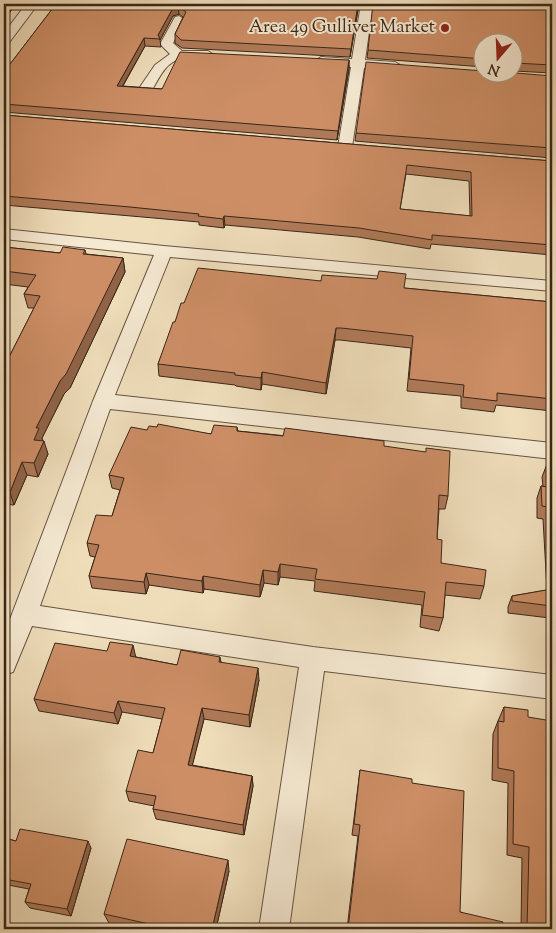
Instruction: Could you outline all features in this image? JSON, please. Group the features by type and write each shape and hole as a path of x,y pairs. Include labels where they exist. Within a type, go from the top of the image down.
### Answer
{"street":[{"path":"4,41 32,4"},
{"path":"364,148 340,147 366,4"},
{"path":"178,54 166,44 179,20"},
{"path":"147,87 161,63 178,54 217,56"},
{"path":"307,61 405,67"},
{"path":"4,234 164,251 552,286"},
{"path":"4,664 25,614 103,401 164,251"},
{"path":"103,401 552,451"},
{"path":"25,614 313,658 552,687"},
{"path":"274,929 313,658"}],"building":[{"path":"56,4 358,4 351,49 181,40 175,34 186,12 178,6 173,8 158,35 160,39 144,38 117,86 162,89 180,52 349,60 338,131 4,104 4,72"},
{"path":"373,4 507,4 552,7 552,65 524,64 524,32 474,32 474,58 368,50"},
{"path":"366,62 474,70 474,82 524,82 524,74 552,76 552,148 356,133"},
{"path":"4,115 552,161 552,245 432,235 432,240 359,228 224,216 223,219 198,216 199,214 4,196","holes":["407,165 471,172 472,216 400,209"]},
{"path":"4,247 60,253 63,247 85,250 83,254 123,258 66,374 60,381 36,428 39,428 34,440 44,441 34,463 22,462 10,492 4,492 4,367 40,296 24,294 36,275 4,271"},
{"path":"198,268 321,281 322,275 377,279 379,271 406,274 404,288 552,302 552,399 497,393 497,401 463,397 464,385 409,379 413,336 341,328 336,328 326,383 262,372 261,378 158,364 173,322 175,322 181,303 184,303"},
{"path":"158,424 211,434 214,425 237,427 237,431 283,436 285,428 384,441 384,446 426,452 426,448 450,451 448,496 439,495 437,539 442,540 441,563 486,570 484,586 446,582 443,618 422,615 425,592 315,579 317,569 280,564 278,572 263,570 260,585 203,576 202,581 146,573 144,582 89,576 99,545 87,543 96,515 112,516 124,478 109,475 131,427 147,430 149,426 157,427"},
{"path":"547,464 552,465 552,586 548,507 542,506 541,486 547,487"},
{"path":"552,589 552,606 512,601 512,596"},
{"path":"110,642 133,645 130,656 177,665 181,650 220,657 219,662 258,668 249,715 202,708 188,765 252,776 243,825 153,809 156,796 126,791 138,750 153,753 165,708 118,701 114,713 34,699 55,643 107,651"},
{"path":"504,707 528,710 528,717 552,721 552,929 527,929 529,847 513,844 514,771 498,768 498,721 504,722"},
{"path":"360,770 412,779 412,783 464,791 460,912 503,922 502,929 348,929 360,825 354,824"},
{"path":"20,829 88,841 67,909 25,902 31,884 4,879 7,867 4,867 4,838 16,841"},
{"path":"127,839 228,860 212,929 172,929 104,914"}],"place":[{"name":"Area 49 Gulliver Market","path":"445,28"}]}
